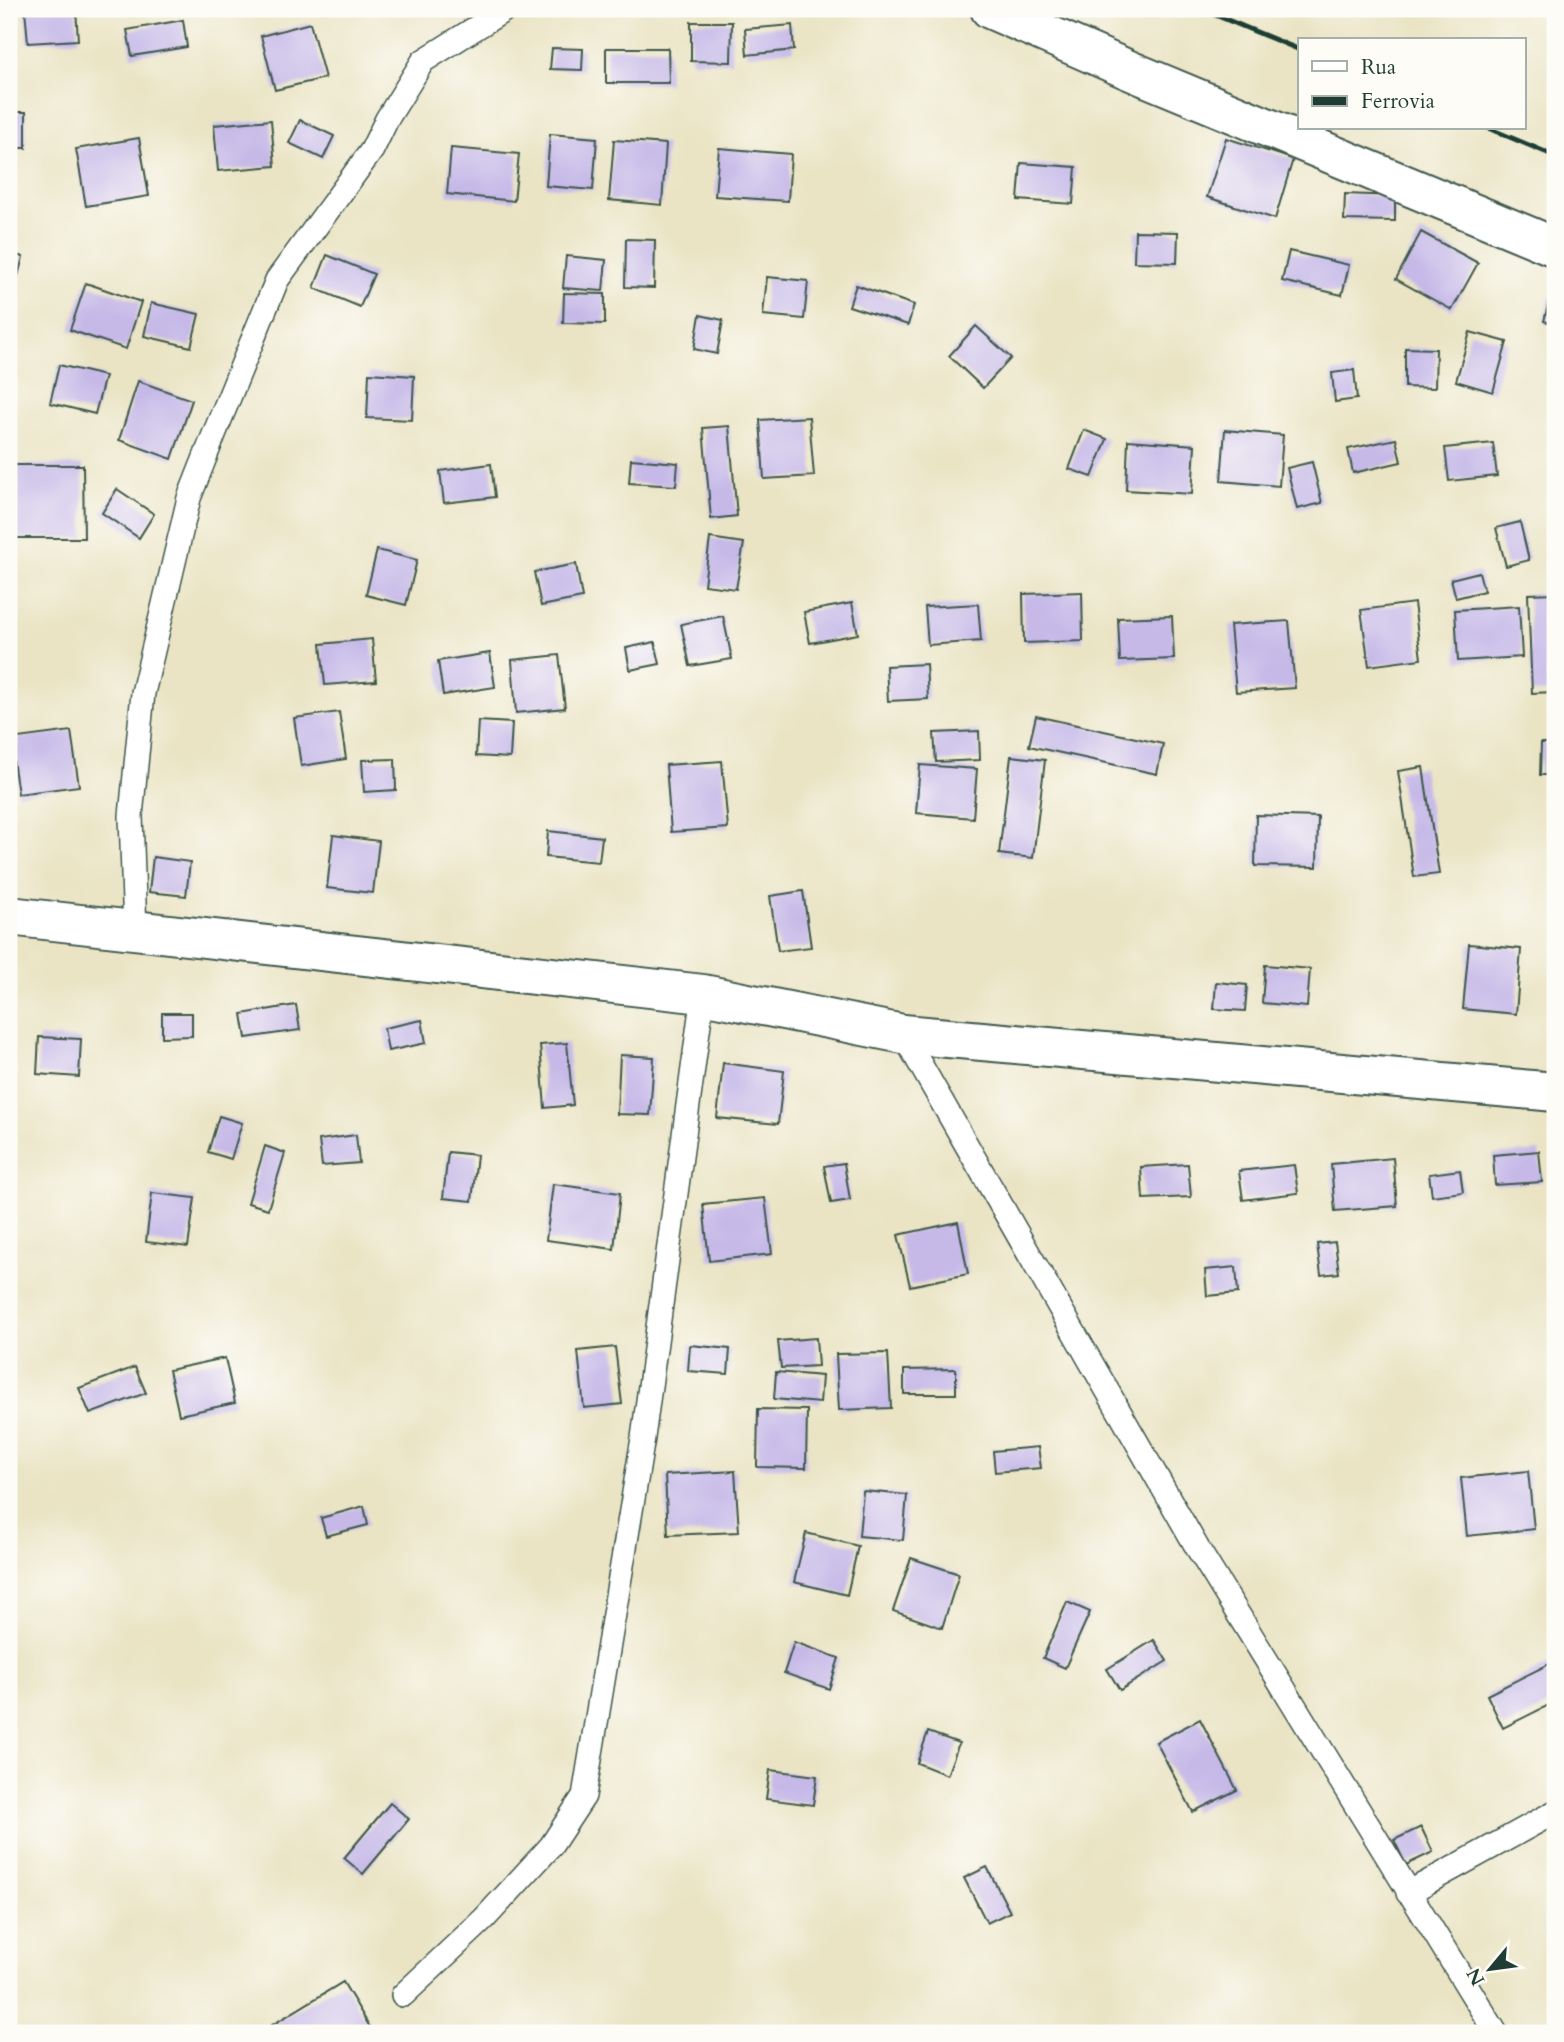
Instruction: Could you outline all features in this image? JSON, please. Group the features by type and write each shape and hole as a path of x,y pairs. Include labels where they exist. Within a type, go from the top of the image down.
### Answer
{"street":[{"path":"990,9 1129,70 1555,247"},
{"path":"9,916 703,994 903,1034 1555,1093"}],"lane":[{"path":"135,931 131,816 143,693 189,498 215,432 276,281 372,150 387,119 423,61 506,9"},
{"path":"403,1995 484,1919 551,1846 584,1796 643,1438 703,994"},
{"path":"903,1034 1198,1549 1496,2033"},
{"path":"1408,1893 1555,1812"}],"building":[{"path":"25,9 76,9 78,40 28,43"},
{"path":"183,20 187,47 132,56 127,30"},
{"path":"691,22 732,22 731,62 691,61"},
{"path":"310,23 325,78 275,90 261,36"},
{"path":"792,25 794,50 747,55 745,29"},
{"path":"552,48 583,49 582,70 550,69"},
{"path":"606,48 668,48 669,83 606,83"},
{"path":"9,112 26,112 26,148 9,148"},
{"path":"271,120 275,166 218,171 214,125"},
{"path":"300,120 334,136 323,159 289,143"},
{"path":"550,134 597,138 593,190 546,186"},
{"path":"139,138 149,196 86,206 76,149"},
{"path":"1226,138 1293,159 1275,219 1207,197"},
{"path":"614,140 666,144 662,205 609,200"},
{"path":"451,148 519,154 514,201 447,194"},
{"path":"719,148 791,154 788,201 715,196"},
{"path":"1021,163 1076,167 1073,204 1018,200"},
{"path":"1345,194 1395,196 1395,221 1344,220"},
{"path":"1135,231 1178,232 1177,263 1134,262"},
{"path":"1421,232 1478,263 1452,310 1396,279"},
{"path":"626,239 655,240 654,288 625,287"},
{"path":"1289,251 1349,265 1342,295 1282,281"},
{"path":"9,253 23,257 14,291 9,290"},
{"path":"327,255 374,274 360,307 314,288"},
{"path":"566,256 606,260 603,291 563,288"},
{"path":"767,277 808,281 804,319 763,315"},
{"path":"86,283 141,302 126,349 70,330"},
{"path":"856,285 914,305 908,325 849,306"},
{"path":"564,293 605,294 605,324 563,323"},
{"path":"1551,294 1555,295 1555,324 1544,321"},
{"path":"151,303 199,314 191,347 144,336"},
{"path":"700,315 723,320 717,354 694,349"},
{"path":"976,326 1011,358 983,388 949,356"},
{"path":"1470,332 1507,342 1493,392 1456,381"},
{"path":"1405,348 1436,349 1435,388 1405,387"},
{"path":"59,365 105,376 95,414 50,403"},
{"path":"1354,370 1357,399 1335,402 1332,373"},
{"path":"369,373 414,376 412,420 367,418"},
{"path":"138,381 192,400 172,459 119,440"},
{"path":"809,417 814,476 764,479 760,420"},
{"path":"729,426 737,516 711,519 703,428"},
{"path":"1084,430 1107,439 1092,477 1069,469"},
{"path":"1225,430 1283,435 1279,486 1221,481"},
{"path":"1396,439 1401,462 1353,473 1348,449"},
{"path":"1128,440 1195,445 1192,494 1126,490"},
{"path":"1493,443 1497,476 1449,481 1445,448"},
{"path":"631,459 678,463 676,486 629,483"},
{"path":"1312,462 1322,503 1297,509 1287,468"},
{"path":"491,464 495,497 444,503 440,471"},
{"path":"9,465 83,465 84,538 9,538"},
{"path":"117,489 154,514 139,538 102,513"},
{"path":"1520,522 1529,560 1506,566 1496,528"},
{"path":"710,538 744,543 736,589 704,585"},
{"path":"377,550 417,560 406,605 366,595"},
{"path":"576,564 582,598 541,606 534,572"},
{"path":"1479,572 1484,591 1456,598 1451,579"},
{"path":"1082,592 1083,641 1024,643 1023,594"},
{"path":"1555,593 1555,692 1532,693 1528,594"},
{"path":"852,603 858,634 810,643 804,612"},
{"path":"1414,603 1421,659 1369,666 1361,610"},
{"path":"978,604 981,641 928,645 925,607"},
{"path":"1519,606 1522,657 1458,661 1455,610"},
{"path":"723,616 732,659 690,666 681,624"},
{"path":"1172,616 1174,659 1120,661 1118,618"},
{"path":"1289,621 1295,688 1236,692 1230,625"},
{"path":"372,639 376,681 325,685 321,644"},
{"path":"655,642 660,664 630,670 626,648"},
{"path":"490,653 495,687 443,695 438,661"},
{"path":"559,655 565,708 516,713 512,660"},
{"path":"926,664 928,699 888,701 886,666"},
{"path":"339,712 346,759 301,766 294,718"},
{"path":"1036,716 1163,744 1157,774 1029,746"},
{"path":"478,721 512,723 510,758 476,756"},
{"path":"71,731 79,786 18,794 10,739"},
{"path":"979,731 980,760 936,762 934,733"},
{"path":"1541,743 1555,743 1555,775 1540,775"},
{"path":"1011,756 1045,760 1033,858 999,854"},
{"path":"395,759 396,790 364,792 362,760"},
{"path":"722,761 728,828 671,832 666,765"},
{"path":"920,765 977,769 973,818 916,813"},
{"path":"1423,767 1439,874 1414,877 1398,771"},
{"path":"1256,815 1318,817 1317,867 1255,866"},
{"path":"548,831 602,837 599,862 546,857"},
{"path":"333,835 379,841 373,893 327,888"},
{"path":"153,857 190,862 186,896 149,892"},
{"path":"803,891 811,947 778,951 770,896"},
{"path":"1469,944 1521,949 1516,1014 1463,1009"},
{"path":"1265,965 1310,969 1307,1007 1262,1003"},
{"path":"1216,982 1247,985 1245,1011 1214,1009"},
{"path":"296,1005 300,1030 246,1038 242,1014"},
{"path":"162,1013 192,1013 192,1036 162,1037"},
{"path":"422,1020 426,1043 388,1051 384,1028"},
{"path":"39,1037 81,1039 79,1077 37,1074"},
{"path":"567,1043 573,1105 545,1108 540,1045"},
{"path":"620,1055 654,1057 650,1115 617,1114"},
{"path":"723,1063 784,1071 778,1124 717,1118"},
{"path":"219,1116 242,1123 231,1159 208,1152"},
{"path":"356,1135 359,1163 322,1166 319,1140"},
{"path":"265,1146 285,1153 268,1209 248,1203"},
{"path":"1539,1151 1542,1182 1495,1185 1493,1155"},
{"path":"448,1152 477,1155 472,1201 443,1198"},
{"path":"1393,1158 1397,1206 1335,1211 1331,1164"},
{"path":"844,1163 850,1200 831,1203 824,1166"},
{"path":"1188,1164 1191,1197 1143,1199 1141,1167"},
{"path":"1294,1165 1298,1193 1243,1200 1239,1171"},
{"path":"1460,1170 1463,1192 1432,1196 1429,1174"},
{"path":"553,1184 620,1193 614,1249 546,1240"},
{"path":"152,1193 195,1198 188,1247 146,1242"},
{"path":"765,1198 772,1254 709,1261 703,1204"},
{"path":"958,1222 968,1274 910,1286 898,1235"},
{"path":"1335,1242 1339,1273 1321,1275 1317,1244"},
{"path":"1236,1267 1238,1293 1207,1296 1205,1270"},
{"path":"816,1338 818,1366 781,1368 778,1341"},
{"path":"690,1345 730,1349 728,1374 688,1371"},
{"path":"615,1347 622,1404 584,1408 578,1351"},
{"path":"888,1353 891,1408 839,1410 836,1354"},
{"path":"225,1358 235,1403 179,1415 169,1370"},
{"path":"135,1367 146,1393 90,1414 79,1388"},
{"path":"956,1369 956,1394 904,1394 904,1370"},
{"path":"776,1372 822,1376 820,1403 774,1399"},
{"path":"758,1409 807,1410 806,1468 757,1467"},
{"path":"1038,1447 1041,1468 995,1472 993,1451"},
{"path":"735,1471 739,1532 668,1535 665,1475"},
{"path":"1528,1471 1534,1529 1467,1536 1461,1478"},
{"path":"863,1491 907,1495 903,1540 859,1536"},
{"path":"364,1506 368,1525 326,1536 321,1518"},
{"path":"806,1533 858,1546 847,1595 794,1582"},
{"path":"911,1558 959,1574 942,1628 893,1611"},
{"path":"1067,1602 1090,1612 1065,1668 1043,1658"},
{"path":"1154,1640 1167,1661 1120,1690 1107,1669"},
{"path":"794,1642 839,1658 829,1689 784,1673"},
{"path":"1549,1664 1555,1676 1555,1702 1503,1728 1487,1695"},
{"path":"1200,1719 1237,1790 1193,1812 1156,1742"},
{"path":"928,1732 959,1743 947,1775 917,1763"},
{"path":"770,1770 817,1776 813,1805 766,1799"},
{"path":"390,1803 409,1819 363,1874 344,1858"},
{"path":"1421,1827 1433,1852 1406,1865 1394,1840"},
{"path":"987,1867 1010,1912 987,1923 964,1878"},
{"path":"343,1982 371,2029 364,2033 272,2033 269,2027"}],"railway":[{"path":"1201,9 1298,49"},
{"path":"1493,130 1555,156"}]}
